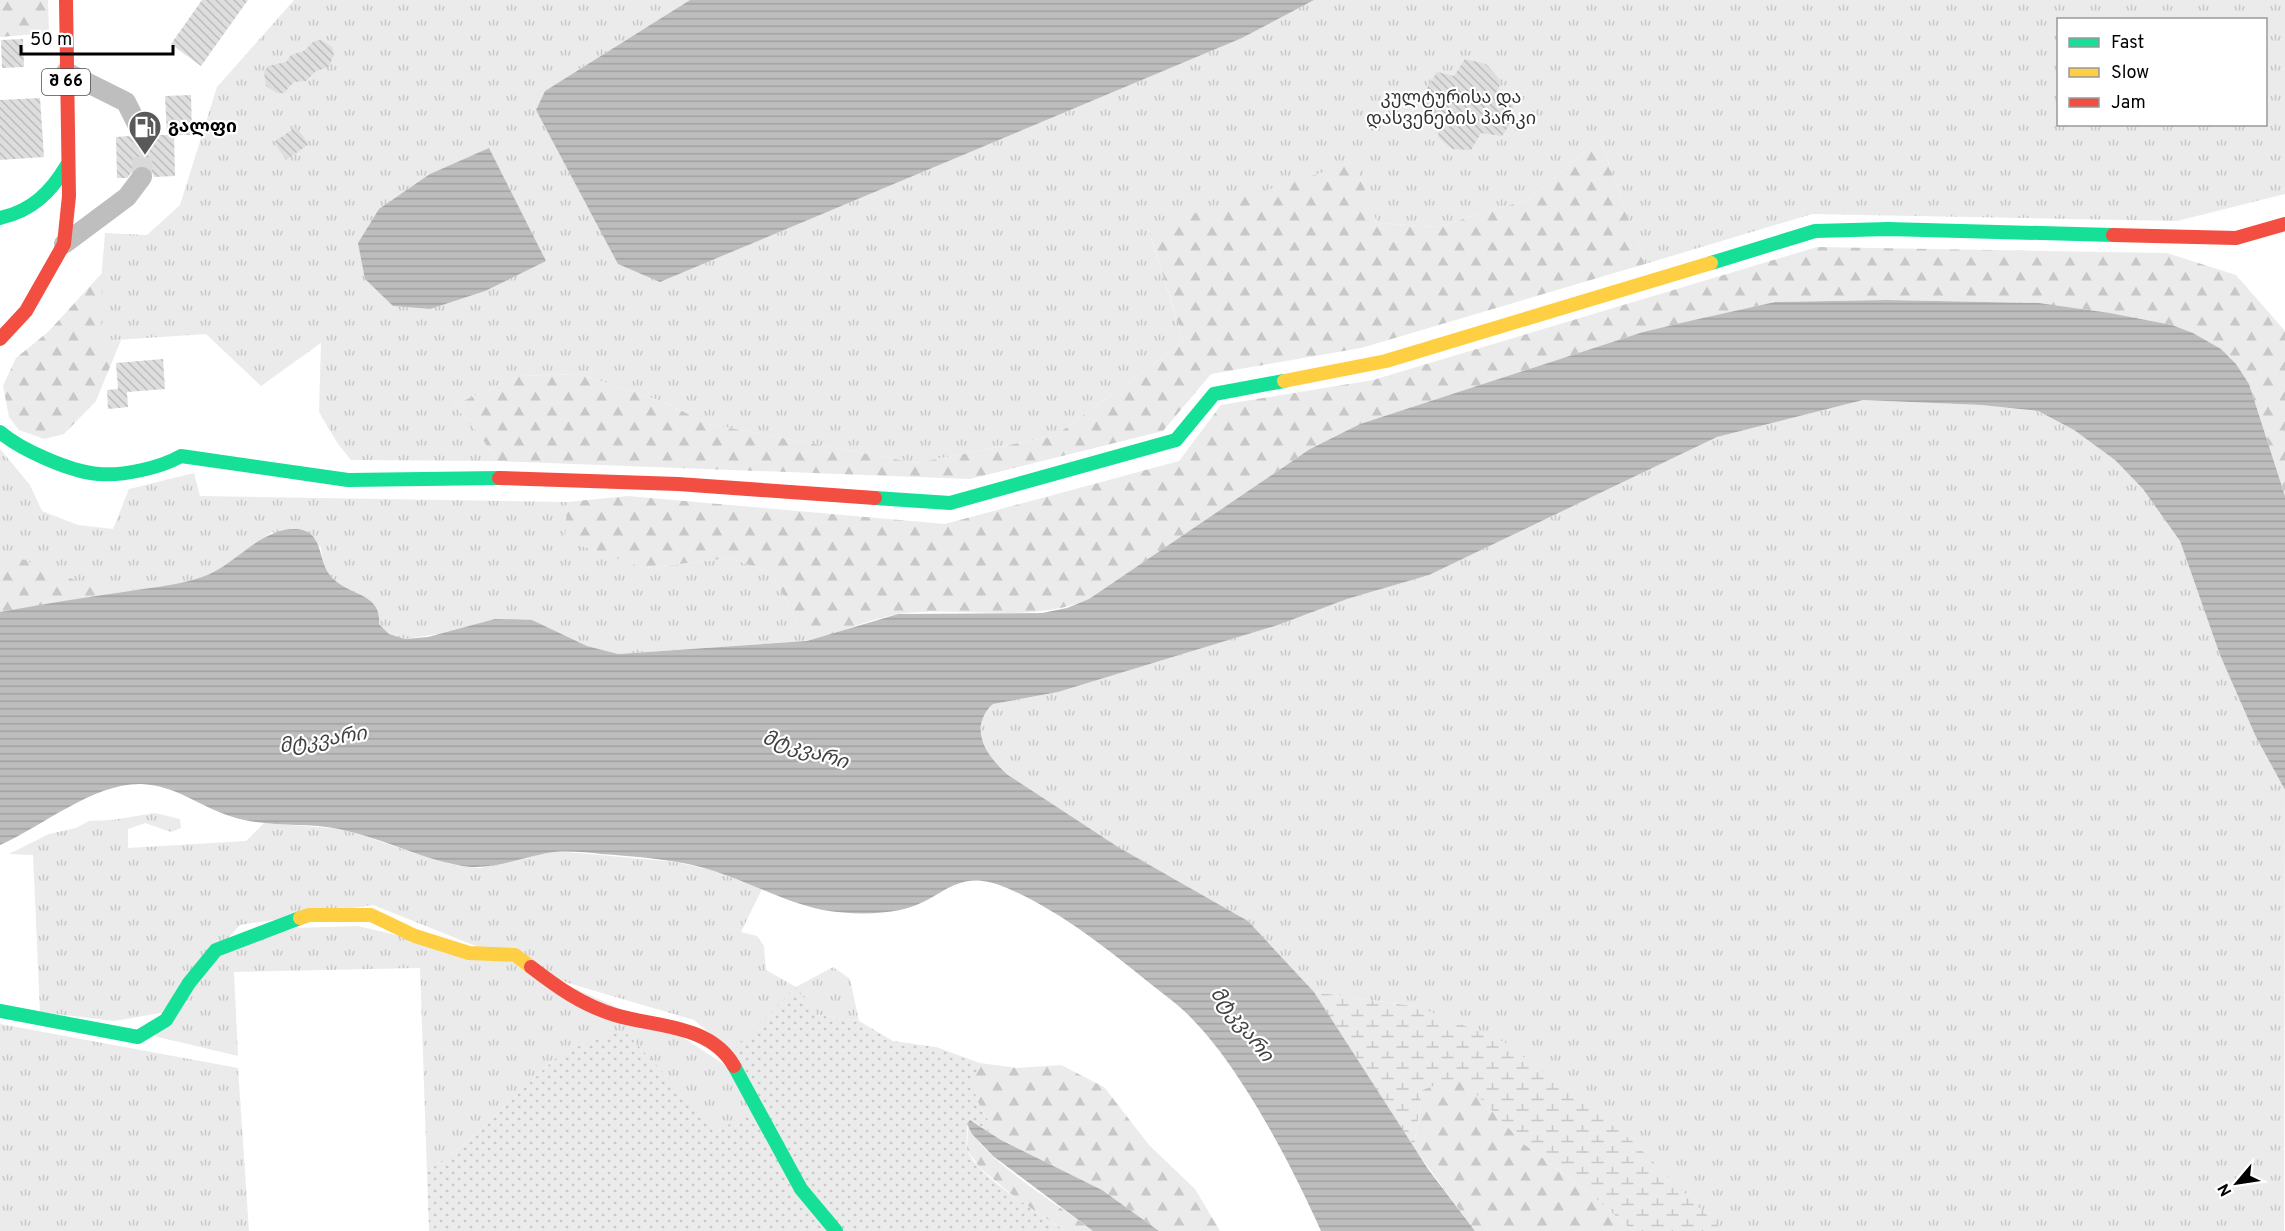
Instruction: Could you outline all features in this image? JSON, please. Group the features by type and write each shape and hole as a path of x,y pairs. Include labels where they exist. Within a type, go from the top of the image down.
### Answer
{"street":[{"name":"შ 66","path":"0,339 26,311 64,244 68,209 66,0"},
{"path":"66,72 126,102 143,136"},
{"path":"0,218 14,216 46,195 67,165"},
{"path":"64,244 127,197 142,177"},
{"path":"0,432 5,438 47,457 97,474 170,462 180,456 348,480 520,478 655,483 950,503 1176,440 1214,394 1386,361 1815,231 1888,229 2236,238 2285,224"},
{"path":"0,1011 138,1037 166,1020 189,983 216,950 251,934 309,915 371,915 415,936 469,953 515,955 572,998 615,1015 689,1030 728,1056 801,1189 836,1231"}],"green space":[{"path":"0,0 48,0 49,33 0,37"},
{"name":"კულტურისა და დასვენების პარკი","path":"294,0 690,0 545,91 536,110 572,175 660,282 1242,38 1314,0 2285,0 2285,194 2177,221 1812,214 1645,264 1600,140 1527,200 1437,227 1377,223 1355,163 1148,229 1184,341 1055,436 916,463 708,424 664,402 580,374 519,376 454,405 477,431 497,461 351,460 338,444 319,412 321,343 261,386 206,334 101,341 99,306 105,233 147,235 180,205 217,87","holes":["488,148 514,201 430,309 393,306 365,279"]},
{"path":"1600,140 1645,264 1361,348 1211,374 1163,431 970,479 497,461 477,431 454,405 519,376 580,374 664,402 708,424 916,463 1055,436 1184,341 1148,228 1355,162 1377,223 1437,227 1527,200"},
{"path":"1817,247 2167,253 2236,275 2285,331 2285,496 2249,384 2221,349 2193,333 2172,325 2039,303 1887,300 1775,302 1643,332 1360,424 1310,449 1089,599 1066,607 1019,613 899,614 807,641 772,573 730,558 645,568 565,540 567,502 628,496 945,524 1179,461 1221,405 1373,380"},
{"path":"102,273 101,341 121,340 96,401 64,434 44,439 19,430 9,417 3,386 16,358 48,332"},
{"path":"1863,400 1981,405 2037,411 2074,430 2115,460 2143,489 2180,541 2220,655 2256,737 2285,790 2284,1231 1723,1231 1419,1007 1314,992 1248,921 1118,847 1024,787 993,763 980,735 982,718 993,704 1058,692 1278,625 1347,599 1429,575 1717,437"},
{"path":"0,449 30,485 42,511 78,525 113,529 129,489 194,473 200,496 567,502 566,540 645,568 730,558 772,573 807,641 618,654 587,646 532,620 405,639 389,634 379,624 378,613 369,600 344,587 329,574 324,564 321,547 272,532 226,566 204,577 174,585 110,594 0,552"},
{"path":"0,552 9,554 110,594 0,612"},
{"path":"155,813 180,819 181,828 171,832 145,823 128,829 128,848 246,841 264,823 344,829 458,866 480,868 550,852 567,852 676,862 711,870 762,889 741,932 757,936 764,946 766,970 796,987 833,967 850,979 859,1021 817,1015 732,1052 694,1020 568,983 373,905 240,925 161,1013 114,1021 40,1012 33,855 9,854 49,834 76,828 89,821"},
{"path":"358,926 520,964 681,1036 725,1065 751,1111 720,1131 556,1058 467,1142 427,1172 420,968 234,972 238,1056 154,1036 220,953 295,928"},
{"path":"796,987 817,1015 859,1021 893,1041 936,1047 980,1063 972,1086 981,1109 1001,1140 973,1121 967,1124 968,1152 997,1184 1065,1231 429,1231 427,1172 467,1142 556,1058 587,1042 624,1031 719,1131 756,1107 728,1056"},
{"path":"1314,992 1419,1007 1504,1042 1631,1140 1723,1231 1633,1231 1588,1192 1524,1144 1460,1077 1422,1090 1414,1148"},
{"path":"0,1024 238,1068 249,1231 0,1231"},
{"path":"980,1063 1017,1068 1061,1065 1104,1087 1149,1145 1195,1189 1220,1231 1159,1231 1102,1190 1001,1140 981,1109 971,1086"},
{"path":"1460,1076 1524,1144 1588,1192 1633,1231 1475,1231 1414,1148 1422,1090"},
{"path":"968,1127 991,1155 1007,1169 1093,1231 1065,1231 1017,1199 980,1168 967,1150"}],"water":[{"path":"690,0 1314,0 1242,38 660,282 618,264 536,110 545,91"},
{"path":"489,148 546,261 485,291 430,309 393,306 365,279 358,243 379,209 430,174"},
{"name":"მტკვარი","path":"1887,300 2039,303 2110,313 2172,325 2193,333 2221,349 2236,364 2249,384 2285,496 2285,790 2256,737 2220,655 2180,541 2143,489 2115,460 2074,430 2038,411 1981,405 1863,400 1717,437 1429,575 1347,599 1278,625 1058,692 993,704 985,713 981,723 983,742 993,760 1008,775 1118,847 1248,921 1314,992 1428,1169 1475,1231 1321,1231 1296,1178 1248,1092 1212,1042 1189,1016 1172,1000 1080,930 1026,897 989,882 974,880 961,882 915,906 891,912 852,913 823,910 701,867 658,859 560,852 491,866 457,865 339,829 273,824 233,817 177,792 140,784 122,786 86,798 0,845 0,612 193,580 226,565 271,534 297,529 305,531 316,540 329,574 344,587 362,595 375,606 379,624 389,634 405,639 428,637 495,619 532,620 587,646 618,654 807,641 898,614 1042,613 1067,608 1089,599 1310,449 1360,424 1643,332 1775,302"},
{"path":"970,1120 1001,1140 1102,1190 1159,1231 1093,1231 993,1156 972,1134 967,1124"}],"building":[{"path":"202,0 248,0 201,66 171,44"},
{"path":"23,39 24,67 2,68 1,40"},
{"path":"321,40 332,47 334,54 329,67 316,71 306,81 294,82 284,93 277,93 266,86 264,72 268,66 286,62 291,55 304,51 314,41"},
{"path":"1465,59 1486,64 1501,81 1496,96 1513,104 1512,121 1502,136 1481,133 1471,150 1452,149 1438,137 1441,118 1424,111 1425,91 1437,72 1454,76"},
{"name":"გალფი","path":"191,95 192,135 174,135 175,176 154,177 150,168 143,165 137,166 127,178 117,178 116,137 130,136 136,146 143,148 153,143 155,135 167,135 165,96"},
{"path":"40,98 44,157 0,160 0,100"},
{"path":"296,127 309,144 286,160 274,142"},
{"path":"163,359 165,389 127,392 128,407 108,409 107,390 118,389 116,363"}],"tunnel":[{"path":"142,177 143,136"}],"traffic: fast":[{"path":"0,218 22,211 40,199 67,165"},
{"path":"1711,263 1815,231 1888,229 2113,235"},
{"path":"875,498 950,503 1176,440 1214,394 1284,381"},
{"path":"0,432 20,446 47,459 75,469 99,474 119,474 141,470 181,456 348,480 499,478"},
{"path":"0,1011 138,1037 166,1020 189,983 216,950 300,918"},
{"path":"734,1066 801,1189 836,1231"}],"traffic: slow":[{"path":"1284,381 1386,361 1711,263"},
{"path":"300,918 309,915 371,915 415,936 469,953 515,955 531,967"}],"traffic: jam":[{"path":"0,339 26,311 64,244 69,196 66,0"},
{"path":"2113,235 2236,238 2285,224"},
{"path":"499,478 678,484 875,498"},
{"path":"531,967 570,995 603,1011 680,1029 711,1042 724,1052 734,1066"}],"place":[{"name":"გალფი","path":"145,156"}]}
